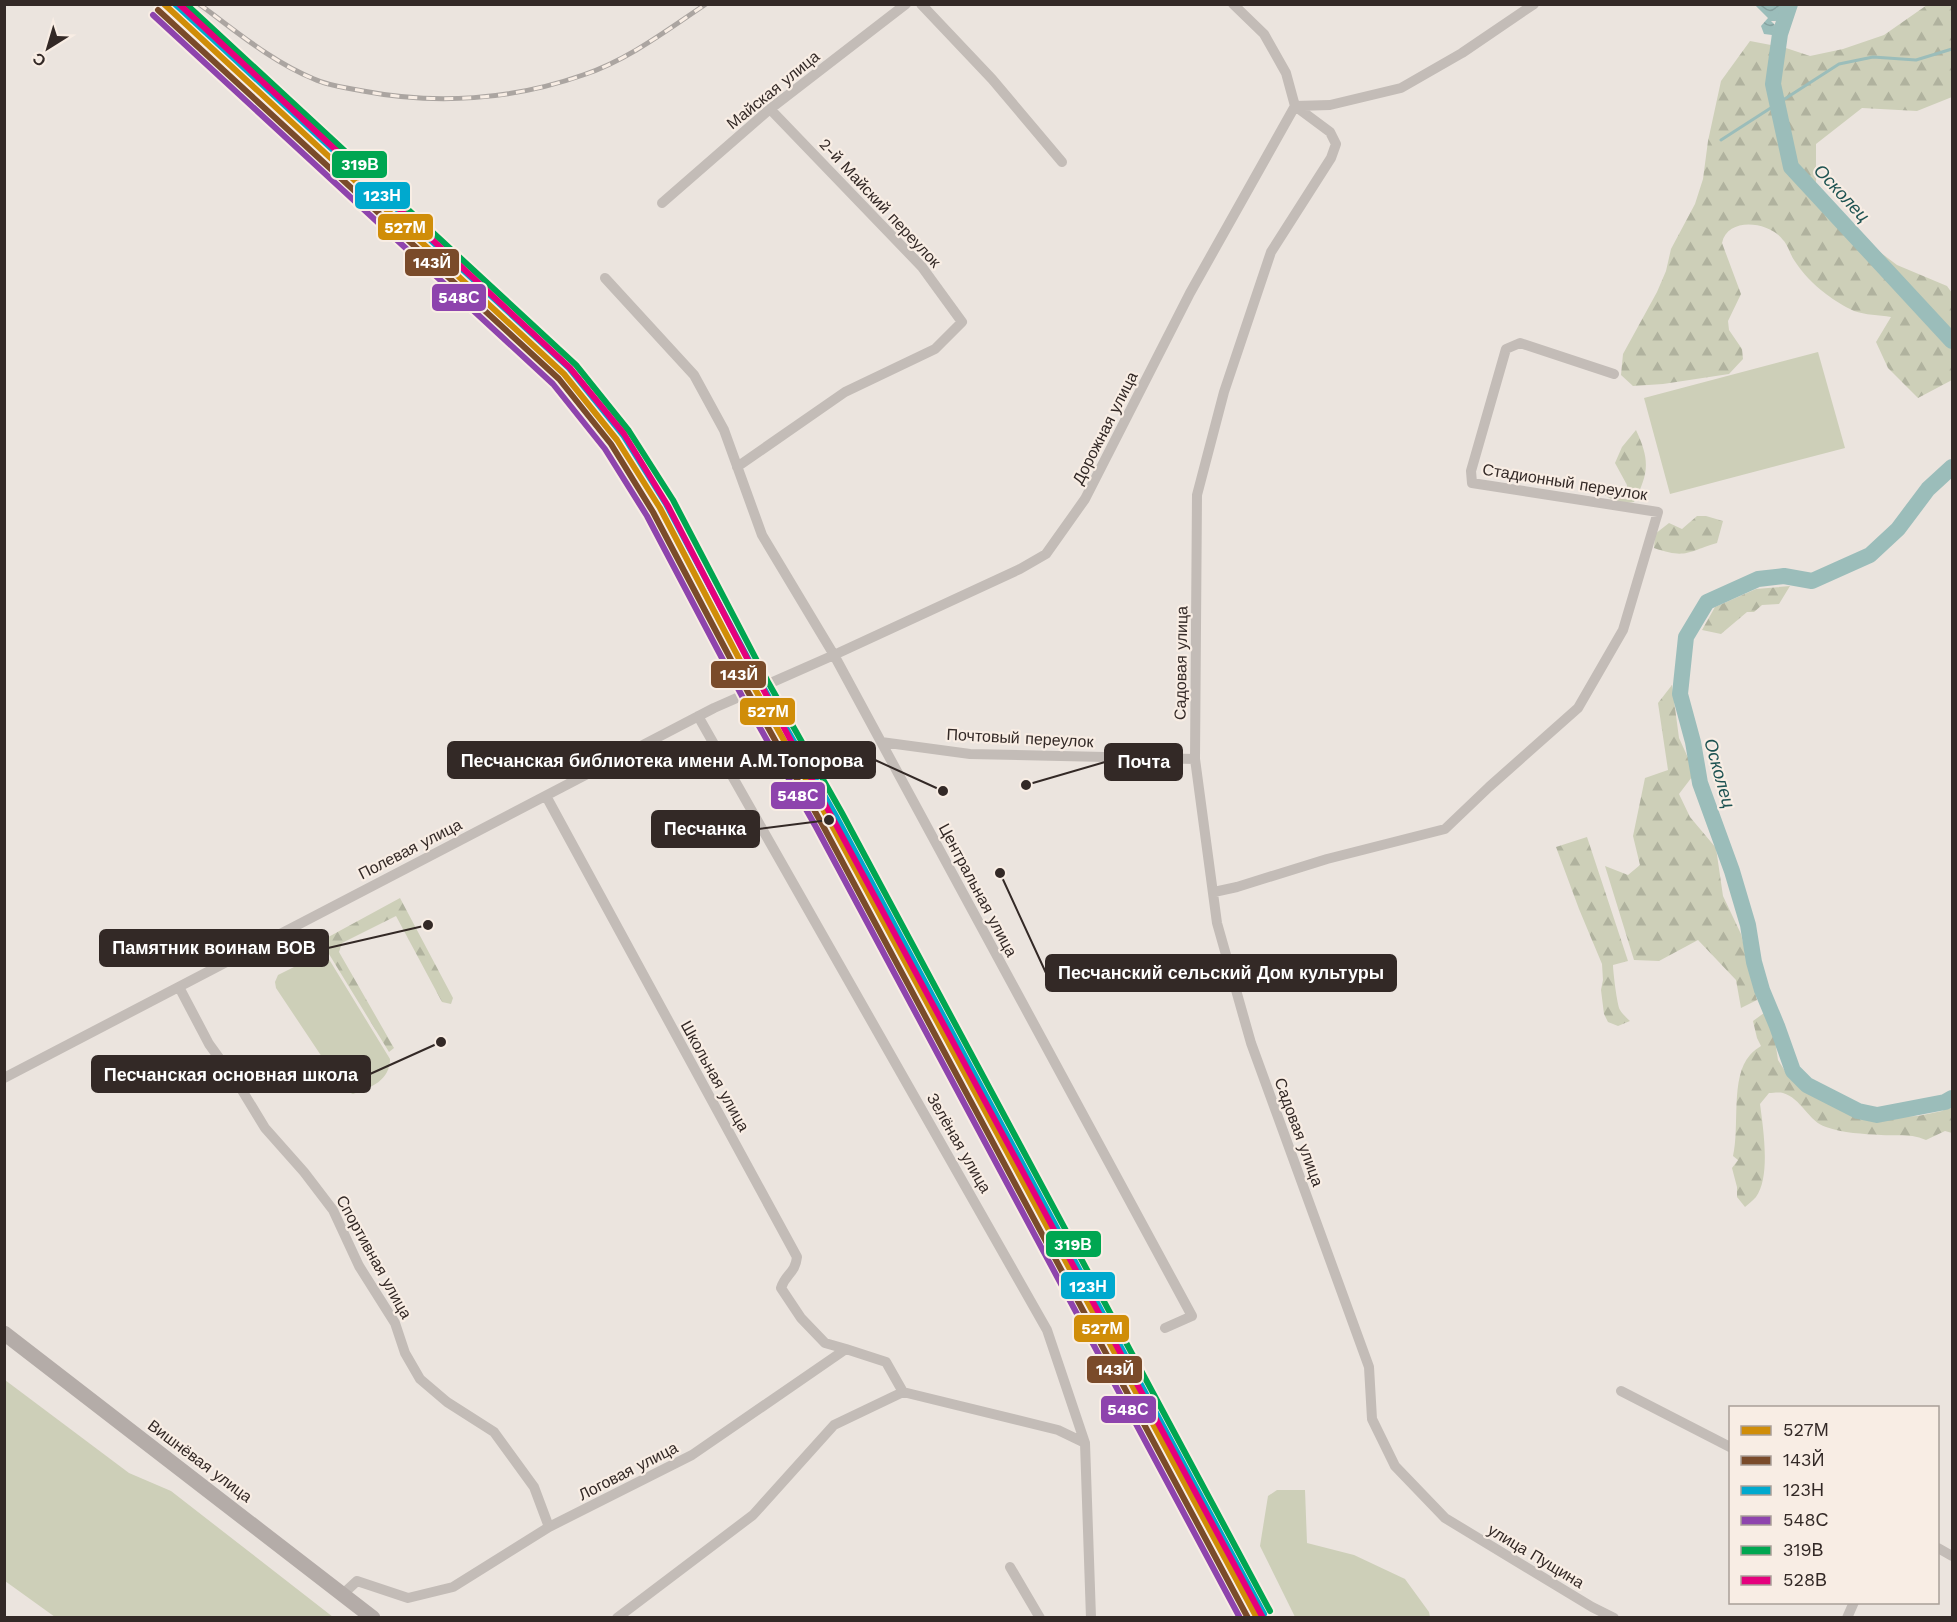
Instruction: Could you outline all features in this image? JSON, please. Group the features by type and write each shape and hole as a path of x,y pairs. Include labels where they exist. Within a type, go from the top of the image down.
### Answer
{"street":[{"name":"Майская улица","path":"662,203 770,109 906,4"},
{"path":"921,4 992,79 1062,162"},
{"path":"1233,4 1264,34 1286,73 1295,106 1330,105 1401,88 1462,53 1534,4"},
{"name":"Дорожная улица","path":"834,655 1020,569 1046,554 1085,499 1190,293 1295,106"},
{"name":"Садовая улица","path":"1295,106 1330,132 1336,144 1331,158 1271,252 1224,392 1197,495 1195,759 1217,923 1251,1043 1369,1367 1372,1419 1395,1466 1445,1518"},
{"name":"2-й Майский переулок","path":"737,467 845,392 935,349 962,322 922,267 770,109"},
{"name":"Центральная улица","path":"605,278 694,375 724,430 762,535 834,655 1192,1316 1165,1328"},
{"name":"Стадионный переулок","path":"1214,891 1237,887 1327,859 1445,829 1578,708 1623,630 1658,512 1472,483 1471,471 1506,349 1520,342 1614,374"},
{"name":"Полевая улица","path":"4,1078 698,716 834,655"},
{"name":"Зелёная улица","path":"698,716 1047,1330 1085,1443 1091,1617"},
{"name":"Почтовый переулок","path":"881,742 970,754 1195,759"},
{"name":"Школьная улица","path":"546,796 797,1257 796,1268 784,1280 781,1288 801,1318 825,1343 846,1349"},
{"name":"Спортивная улица","path":"178,987 209,1044 240,1087 265,1128 304,1172 333,1210 359,1266 395,1323 405,1353 420,1379 447,1402 494,1432 534,1487 549,1527"},
{"name":"Вишнёвая улица","path":"4,1333 373,1617"},
{"path":"846,1349 886,1362 903,1392"},
{"name":"Логовая улица","path":"344,1593 357,1581 408,1598 453,1587 549,1527 692,1455 846,1349"},
{"path":"1621,1391 1729,1446"},
{"path":"616,1617 753,1515 834,1425 903,1392 1058,1430 1085,1443"},
{"path":"1058,1430 1077,1421"},
{"name":"улица Пущина","path":"1445,1518 1592,1607 1614,1617"},
{"path":"1939,1549 1953,1557"},
{"path":"1010,1567 1040,1617"}],"green space":[{"path":"1927,5 1952,5 1952,97 1917,111 1862,108 1816,144 1816,185 1835,205 1848,228 1897,265 1947,286 1952,293 1952,380 1918,398 1888,368 1876,342 1891,317 1858,312 1836,301 1805,274 1794,260 1785,242 1777,234 1760,226 1741,225 1726,234 1722,243 1741,294 1728,321 1729,330 1742,349 1743,359 1729,374 1633,386 1621,375 1623,354 1657,292 1666,271 1671,249 1695,204 1703,179 1708,141 1721,81 1750,41 1786,48 1810,56 1843,49 1884,35"},
{"path":"1818,352 1845,448 1670,494 1644,398"},
{"path":"1636,430 1644,450 1645,474 1634,502 1620,504 1598,491 1626,499 1627,485 1615,463 1622,447"},
{"path":"1697,516 1723,521 1717,543 1680,554 1654,548 1655,534 1669,523 1682,529"},
{"path":"1790,586 1779,604 1762,605 1754,612 1747,612 1721,634 1702,630 1715,607 1756,589"},
{"path":"1672,685 1679,738 1695,773 1679,794 1690,817 1716,848 1723,896 1741,934 1757,1000 1741,1008 1736,980 1698,940 1659,961 1634,960 1605,866 1628,875 1640,865 1633,836 1645,778 1668,770 1658,703"},
{"path":"1587,837 1628,961 1613,965 1619,1007 1630,1021 1618,1026 1608,1022 1604,1014 1601,990 1602,964 1556,847"},
{"path":"400,898 453,998 451,1004 442,1002 396,916 342,943 339,952 394,1048 389,1052 321,941"},
{"path":"320,954 327,956 390,1059 383,1078 373,1086 353,1094 344,1090 276,988 275,982 278,975"},
{"path":"1764,1013 1774,1034 1778,1060 1790,1079 1812,1095 1854,1115 1873,1118 1918,1116 1942,1111 1952,1105 1952,1133 1945,1131 1926,1140 1909,1136 1839,1131 1820,1124 1789,1096 1769,1093 1760,1104 1765,1152 1761,1188 1756,1197 1745,1207 1737,1197 1732,1168 1738,1160 1733,1156 1738,1089 1744,1064 1761,1046 1753,1021"},
{"path":"5,1380 129,1473 171,1491 333,1617 55,1617 5,1581"},
{"path":"1277,1490 1305,1490 1307,1543 1354,1555 1405,1579 1429,1612 1430,1617 1295,1617 1260,1546 1268,1496"}],"water":[{"path":"1755,5 1793,5 1782,19 1771,21 1775,25 1772,35 1764,34 1761,26 1768,18"}],"waterway":[{"name":"Осколец","path":"1790,4 1780,34 1773,84 1791,167 1952,341"},
{"path":"1721,140 1839,64 1873,57 1916,60 1952,49"},
{"name":"Осколец","path":"1952,467 1928,489 1898,529 1870,555 1812,581 1784,576 1758,579 1707,602 1686,637 1680,694 1693,742 1700,783 1732,871 1748,925 1754,962 1762,990 1793,1071 1807,1085 1858,1111 1877,1115 1945,1102 1952,1098"}],"railway":[{"path":"199,4 269,55 320,81 390,95 446,99 474,98 529,90 600,69 662,34 706,4"}],"transit line":[{"name":"527М","path":"164,4 564,374 617,440 660,508 755,689 829,820 1257,1618"},
{"name":"123Н","path":"175,4 569,368 623,435 666,504 762,685 836,816 1264,1614"},
{"name":"528В","path":"179,4 570,368 624,434 668,506 762,687 1263,1618"},
{"name":"319В","path":"186,4 576,365 629,431 673,500 768,682 842,813 1270,1611"},
{"name":"143Й","path":"158,10 559,379 611,444 653,512 1248,1618"},
{"name":"548С","path":"153,15 553,384 605,449 647,516 742,696 816,827 1240,1618"}],"place":[{"name":"Почта","path":"1026,785"},
{"name":"Песчанская библиотека имени А.М.Топорова","path":"943,791"},
{"name":"Песчанка","path":"829,820"},
{"name":"Песчанский сельский Дом культуры","path":"1000,873"},
{"name":"Памятник воинам ВОВ","path":"428,925"},
{"name":"Песчанская основная школа","path":"441,1042"}]}
